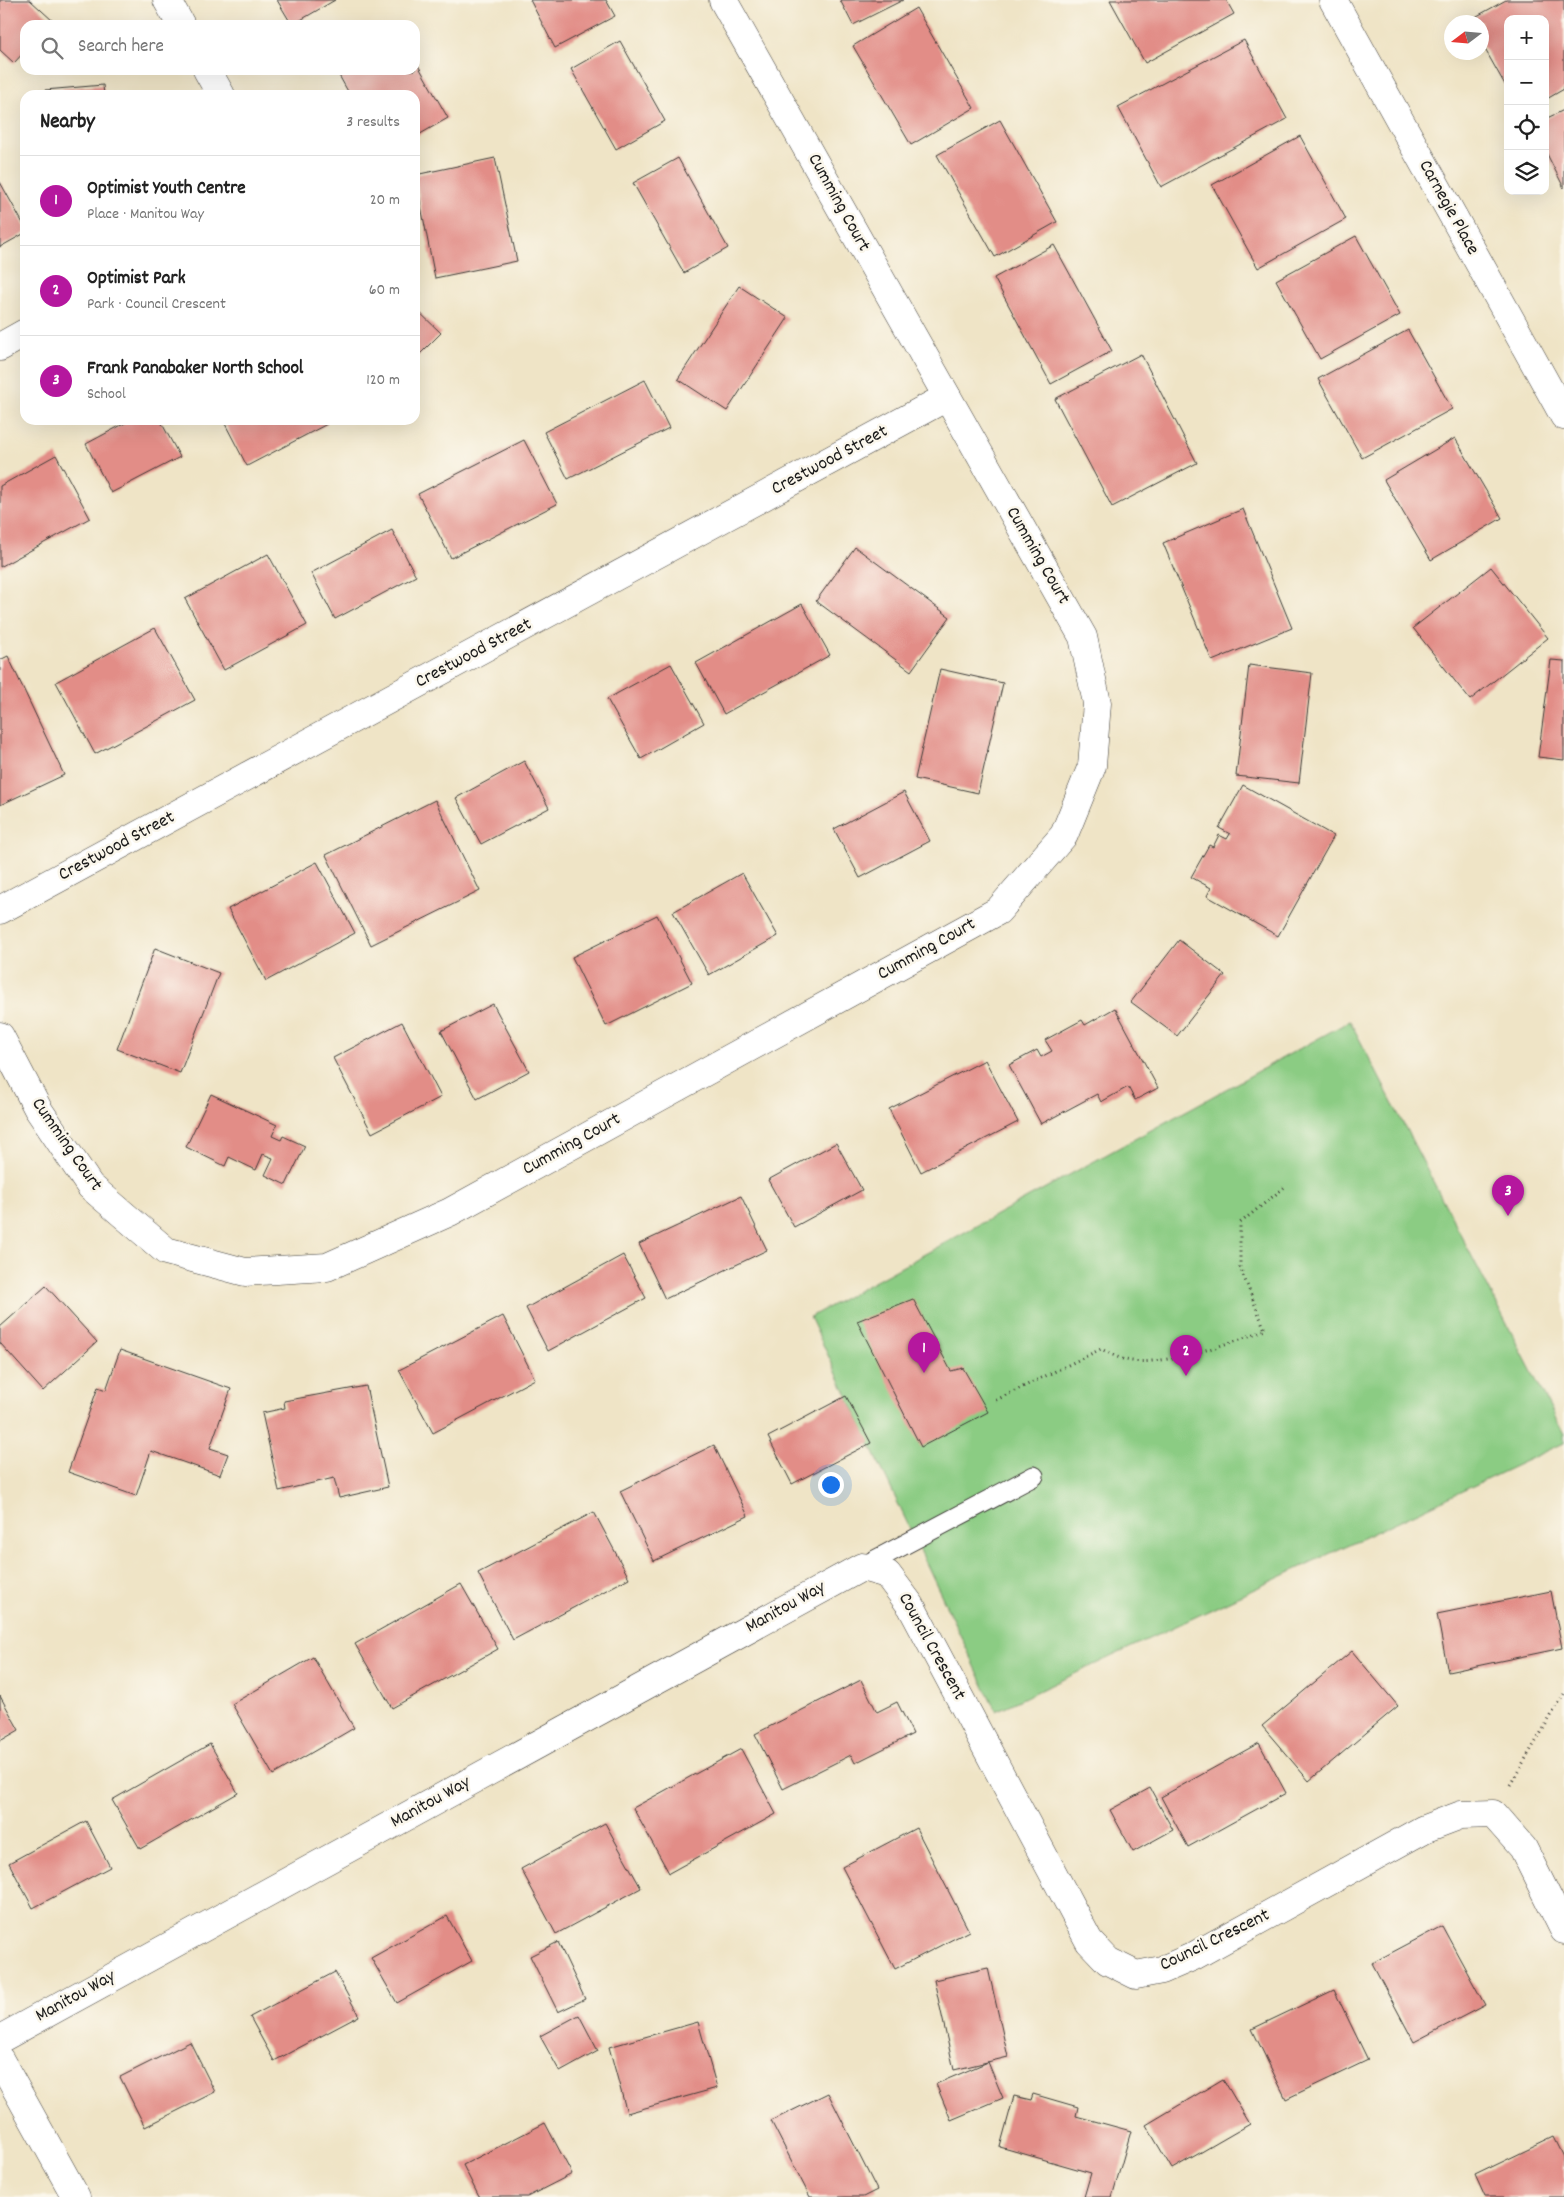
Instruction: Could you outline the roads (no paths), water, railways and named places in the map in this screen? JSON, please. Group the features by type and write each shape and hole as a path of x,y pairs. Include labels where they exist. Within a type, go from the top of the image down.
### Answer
{"street":[{"path":"167,0 178,20"},
{"name":"Cumming Court","path":"0,1036 38,1109 90,1186 166,1251 245,1272 327,1266 450,1212 998,911 1064,836 1092,766 1097,703 1083,637 723,0"},
{"name":"Carnegie Place","path":"1333,0 1564,416"},
{"path":"210,75 218,90"},
{"path":"0,347 20,336"},
{"name":"Crestwood Street","path":"0,910 947,398"},
{"name":"Council Crescent","path":"875,1570 911,1606 1089,1941 1108,1961 1136,1975 1162,1970 1192,1957 1424,1829 1461,1815 1493,1814 1523,1848 1564,1930"},
{"name":"Manitou Way","path":"0,2039 875,1570"},
{"path":"0,2060 76,2197"}],"lane":[{"name":"Manitou Way","path":"875,1570 1034,1476"}],"place":[{"name":"Frank Panabaker North School","path":"1508,1216"},
{"name":"Optimist Youth Centre","path":"924,1373"},
{"name":"Optimist Park","path":"1186,1376"}]}
